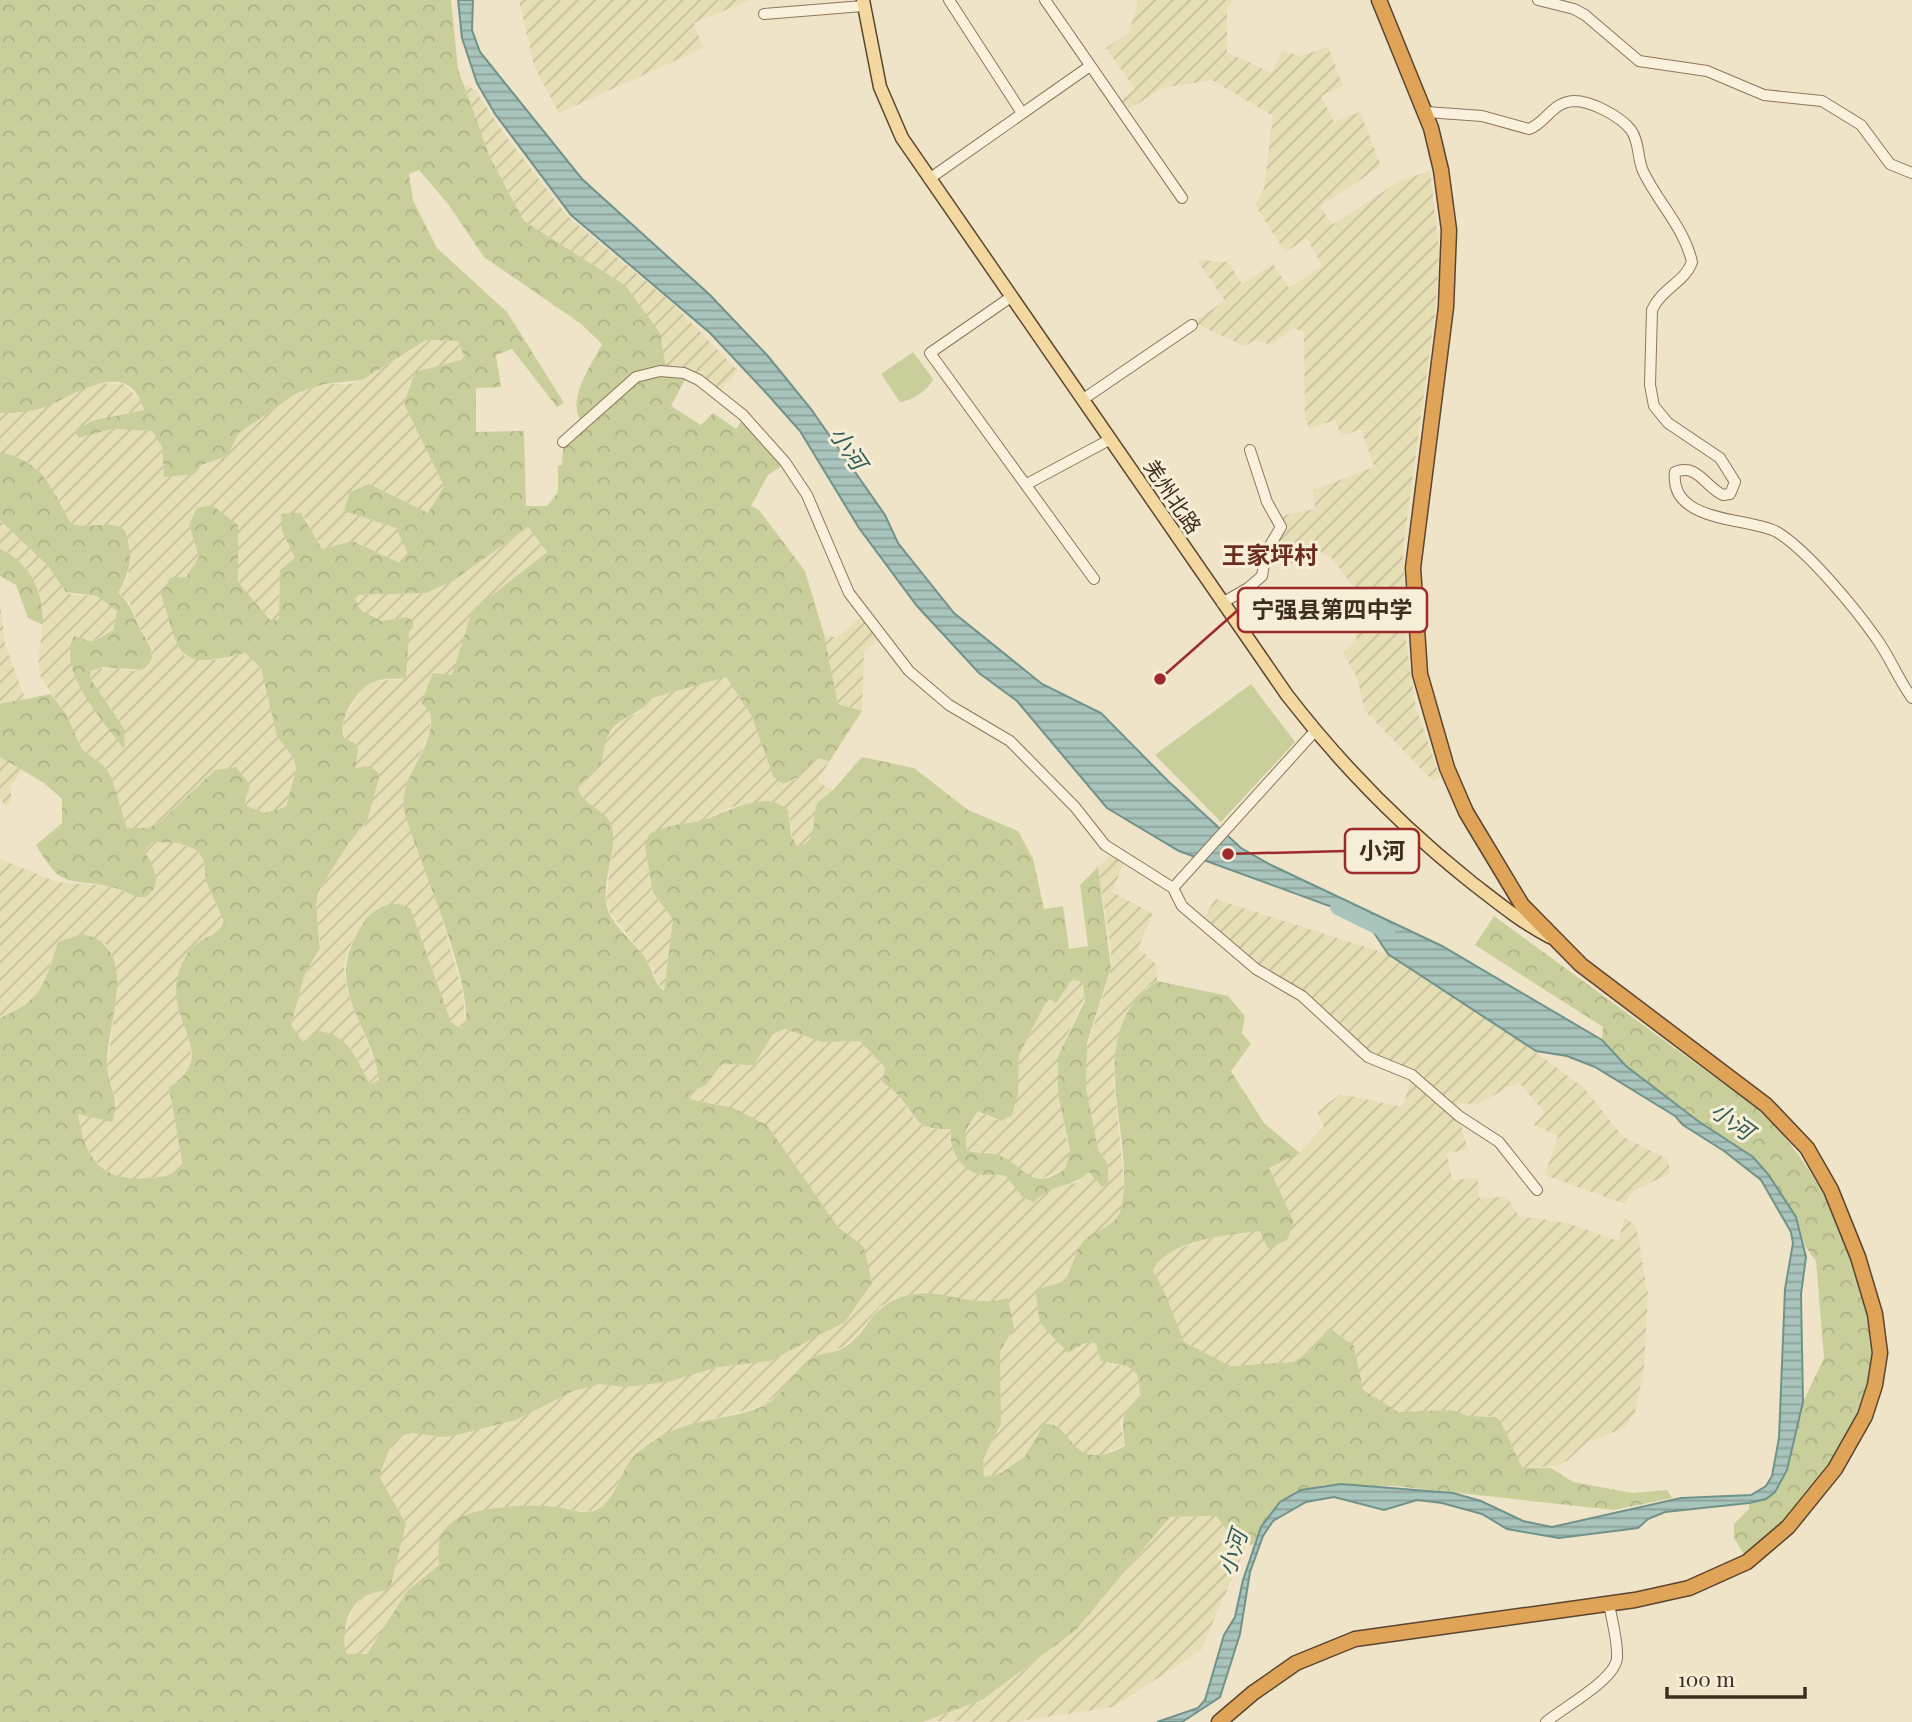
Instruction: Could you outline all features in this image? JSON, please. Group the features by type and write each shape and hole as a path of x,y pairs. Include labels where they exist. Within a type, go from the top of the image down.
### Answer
{"highway":[{"path":"1219,1722 1253,1693 1296,1664 1354,1639 1609,1604 1709,1581 1747,1562 1774,1541 1821,1489 1858,1430 1875,1385 1880,1340 1872,1303 1854,1247 1831,1190 1807,1148 1766,1105 1594,976 1554,939 1513,894 1466,812 1439,744 1417,655 1413,568 1446,307 1450,248 1441,170 1426,112 1379,0"}],"main road":[{"name":"羌州北路","path":"863,3 884,100 902,138 1222,603 1315,731 1424,844 1524,924 1554,939"}],"street":[{"path":"949,0 1022,113"},
{"path":"1045,0 1182,198"},
{"path":"1538,0 1586,15 1639,61 1707,71 1764,95 1822,101 1861,125 1890,164 1912,173"},
{"path":"764,13 863,3"},
{"path":"929,179 1090,65"},
{"path":"1426,112 1482,116 1529,129 1556,107 1576,101 1615,116 1630,130 1637,143 1643,170 1684,235 1692,262 1690,268 1658,297 1652,310 1652,399 1668,423 1720,458 1735,482 1730,494 1723,495 1696,472 1682,469 1675,472 1675,479 1682,495 1710,516 1765,527 1796,545 1875,637 1912,698"},
{"path":"1011,298 930,353 1094,579"},
{"path":"1082,400 1192,325"},
{"path":"563,442 636,377 660,371 684,373 699,380 744,415 785,462 813,508 849,593 909,671 949,705 1010,741 1075,807 1105,845 1176,884 1182,906 1256,969 1302,996 1368,1057 1412,1075 1459,1116 1499,1142 1537,1190"},
{"path":"1027,484 1110,440"},
{"path":"1222,603 1260,579 1265,569 1266,552 1281,527 1267,502 1250,450"},
{"path":"1176,884 1228,830 1315,731"},
{"path":"1546,1722 1599,1685 1613,1670 1617,1656 1609,1604"}],"shaded area":[{"path":"519,0 750,0 694,23 703,48 559,113 534,66"},
{"path":"1138,0 1234,0 1227,9 1227,52 1271,73 1282,51 1301,56 1328,47 1343,86 1321,96 1334,122 1360,112 1381,166 1320,206 1332,225 1395,184 1430,170 1439,250 1436,305 1403,549 1406,642 1416,708 1440,777 1433,781 1365,711 1357,677 1343,653 1356,642 1357,625 1374,614 1331,557 1312,548 1298,565 1272,555 1272,546 1284,530 1281,516 1315,509 1313,490 1374,467 1361,429 1341,436 1335,420 1310,429 1305,420 1304,333 1294,328 1271,345 1255,340 1244,346 1193,322 1225,301 1197,260 1228,262 1242,284 1273,264 1289,288 1322,266 1307,238 1285,252 1255,205 1264,189 1273,116 1212,80 1162,88 1129,109 1121,100 1135,89 1106,48 1130,31"},
{"path":"463,84 475,90 505,135 567,216 672,303 738,371 718,393 666,369 625,285 524,221 490,157"},
{"path":"426,340 458,341 465,359 415,372 404,404 444,486 428,514 369,484 344,511 396,528 409,554 400,563 354,541 322,549 302,513 282,531 296,558 280,570 279,620 271,621 238,582 238,525 189,525 199,557 185,577 184,656 216,660 245,653 261,668 277,737 294,758 296,770 286,807 264,813 244,805 250,785 236,767 215,770 159,823 147,828 127,828 106,768 82,749 66,714 41,678 38,665 44,612 38,587 24,565 0,549 0,520 48,566 71,595 97,596 117,611 113,629 93,642 74,636 68,654 82,690 124,749 125,730 90,678 91,672 97,669 135,671 150,662 153,649 139,627 130,603 118,593 128,577 130,543 121,527 90,528 71,523 47,479 24,459 0,452 0,413 36,410 96,383 123,384 142,401 144,410 116,415 76,433 80,438 112,429 152,431 162,447 164,477 197,469 227,456 239,433 297,393 324,384 350,384 362,380"},
{"path":"528,527 547,552 473,611 452,675 430,712 430,731 405,790 416,848 428,870 463,993 465,1024 461,1030 451,1022 413,916 380,908 369,915 349,948 344,965 347,990 377,1068 379,1080 370,1084 352,1049 303,1042 290,1025 304,976 318,954 318,892 350,841 364,827 380,774 355,768 356,744 344,738 343,719 362,691 372,682 406,678 407,617 381,622 361,610 355,599 359,595 426,593 453,581"},
{"path":"0,601 5,644 26,701 0,704"},
{"path":"863,615 880,637 864,653 862,711 838,704 824,634 837,638"},
{"path":"726,676 751,715 773,776 795,780 816,757 829,762 817,782 833,790 818,802 812,836 803,845 797,846 793,841 788,810 777,804 758,803 732,807 704,820 666,827 645,847 653,893 673,919 664,992 642,953 610,913 606,901 613,844 600,810 584,800 578,788 599,765 605,740 622,720 640,712 652,698"},
{"path":"0,757 22,770 11,787 11,803 5,806 0,797"},
{"path":"153,842 179,843 197,850 204,861 206,881 224,922 218,934 194,945 190,1068 183,1079 169,1087 183,1167 173,1176 127,1180 114,1177 95,1161 81,1139 77,1114 118,1106 107,1069 117,992 112,954 105,943 58,942 42,989 25,1008 0,1018 0,859 57,882 109,886 133,895 154,888 155,869 143,851"},
{"path":"1112,854 1124,862 1112,892 1153,914 1138,948 1157,965 1157,981 1146,988 1117,1044 1115,1057 1114,1083 1124,1182 1121,1209 1111,1225 1083,1242 1065,1281 1035,1290 1040,1323 1075,1351 1085,1343 1096,1343 1107,1364 1127,1366 1137,1374 1141,1398 1130,1405 1120,1422 1125,1445 1101,1455 1088,1455 1077,1450 1056,1426 1037,1434 1034,1447 1001,1473 984,1477 983,1459 1001,1424 1000,1351 1011,1335 1008,1298 983,1303 920,1292 901,1297 881,1306 846,1346 810,1359 780,1393 762,1406 677,1428 634,1456 608,1500 598,1509 586,1512 543,1506 505,1507 468,1514 438,1552 439,1565 407,1591 367,1655 347,1655 343,1644 344,1631 354,1608 362,1598 390,1588 406,1524 379,1476 391,1445 400,1436 413,1433 452,1436 516,1420 586,1386 599,1384 626,1387 668,1382 718,1367 782,1355 804,1341 828,1332 864,1247 838,1227 767,1125 721,1105 690,1099 688,1093 706,1085 722,1064 754,1065 773,1034 785,1029 809,1038 860,1041 885,1069 882,1075 887,1086 898,1094 915,1120 932,1129 951,1128 949,1138 980,1174 1006,1176 1033,1202 1041,1193 1078,1182 1089,1172 1108,1184 1108,1165 1098,1149 1086,1089 1086,1050 1110,974 1111,949 1098,867"},
{"path":"1215,899 1388,954 1458,996 1583,1087 1622,1136 1667,1159 1671,1173 1633,1191 1625,1204 1545,1175 1558,1136 1534,1125 1545,1113 1518,1082 1478,1104 1458,1103 1453,1108 1413,1070 1375,1057 1258,968 1203,920"},
{"path":"1072,980 1083,982 1086,994 1058,1056 1058,1094 1070,1157 1065,1169 1041,1179 1023,1175 1015,1165 998,1155 965,1150 964,1137 978,1111 995,1120 1007,1119 1019,1075 1019,1055 1048,998"},
{"path":"1411,1078 1460,1121 1468,1150 1447,1153 1452,1180 1478,1178 1479,1198 1507,1197 1519,1216 1568,1223 1618,1241 1625,1218 1636,1226 1648,1295 1644,1369 1635,1412 1624,1428 1587,1442 1568,1460 1557,1466 1523,1468 1509,1446 1504,1427 1489,1416 1469,1416 1451,1410 1418,1413 1391,1410 1363,1390 1354,1346 1329,1328 1310,1352 1293,1362 1230,1366 1206,1356 1184,1342 1165,1293 1152,1271 1157,1260 1167,1252 1215,1237 1260,1231 1294,1222 1269,1168 1300,1152 1324,1127 1317,1112 1340,1094 1403,1107"},
{"path":"1216,1516 1237,1543 1247,1544 1201,1650 1113,1707 1013,1722 927,1721 982,1700 1076,1630 1170,1517"}],"green space":[{"path":"0,0 451,0 458,69 490,157 524,221 625,285 660,333 666,369 622,384 580,420 577,411 579,391 602,344 580,323 484,257 448,204 419,170 409,174 413,200 437,248 507,312 564,403 557,407 512,349 496,355 501,387 476,388 476,432 524,431 526,506 547,506 558,492 558,466 562,465 563,449 604,409 638,382 653,375 686,378 671,406 701,425 713,413 736,429 742,420 783,465 768,475 751,506 759,510 805,571 824,634 838,704 862,711 829,762 816,757 800,776 783,784 773,776 751,715 726,677 652,698 610,732 600,764 578,788 612,827 613,848 606,892 609,913 620,930 643,955 660,987 664,991 673,919 653,893 645,847 649,835 675,825 703,820 746,804 768,801 788,810 791,835 797,846 804,844 812,835 818,802 833,790 862,757 914,768 968,810 1018,831 1033,859 1044,909 1063,906 1069,949 1088,946 1080,885 1098,867 1111,968 1087,1043 1086,1088 1098,1149 1108,1165 1108,1184 1102,1187 1089,1172 1075,1181 1053,1189 1034,1203 1022,1196 1006,1176 983,1175 968,1169 954,1152 951,1129 930,1128 919,1122 899,1096 882,1081 885,1068 860,1041 822,1042 785,1029 773,1034 754,1065 722,1064 706,1085 689,1093 690,1099 733,1108 767,1125 838,1227 864,1247 872,1283 845,1322 770,1361 718,1367 668,1382 625,1387 599,1384 574,1391 516,1420 452,1436 413,1433 400,1436 391,1445 379,1476 406,1524 390,1589 362,1598 348,1616 344,1632 347,1654 367,1654 407,1591 439,1565 441,1537 454,1521 481,1511 514,1506 557,1507 583,1512 598,1509 610,1498 629,1462 644,1448 677,1429 747,1412 768,1403 806,1362 815,1356 845,1347 881,1308 913,1294 927,1293 978,1301 1008,1298 1014,1329 1000,1351 1001,1424 983,1459 984,1477 1001,1473 1025,1456 1044,1424 1054,1425 1082,1452 1093,1455 1106,1454 1125,1446 1125,1413 1141,1397 1137,1374 1127,1366 1101,1361 1096,1343 1085,1343 1068,1353 1040,1323 1035,1290 1065,1281 1083,1242 1115,1220 1121,1208 1123,1149 1115,1088 1115,1058 1120,1029 1133,1004 1157,981 1228,996 1245,1016 1242,1033 1251,1044 1231,1071 1264,1123 1300,1153 1269,1168 1294,1222 1287,1240 1268,1249 1260,1231 1199,1241 1171,1252 1153,1271 1165,1293 1184,1342 1230,1366 1293,1362 1310,1352 1329,1328 1354,1346 1363,1390 1398,1412 1451,1410 1469,1416 1496,1417 1504,1427 1523,1468 1551,1468 1573,1482 1632,1493 1667,1490 1672,1498 1614,1510 1395,1486 1323,1485 1261,1527 1253,1545 1238,1544 1216,1516 1170,1517 1076,1630 982,1700 923,1722 0,1722 0,1018 34,997 45,980 58,942 82,934 100,941 111,953 116,969 117,987 107,1060 115,1097 115,1112 112,1122 78,1114 85,1143 97,1164 118,1176 147,1178 170,1175 183,1167 169,1087 183,1077 190,1066 192,1054 177,1003 177,978 191,949 214,933 224,922 206,881 204,861 197,850 179,843 153,842 144,851 154,868 156,881 155,887 145,897 108,886 72,881 58,875 36,845 62,823 62,799 44,783 0,757 0,704 51,694 66,714 82,749 106,768 127,828 147,828 159,823 215,770 236,767 250,785 244,805 264,813 286,807 296,770 294,758 277,737 261,668 245,653 204,660 184,653 177,644 161,594 170,578 186,577 199,557 189,525 197,508 212,505 238,525 238,582 271,621 279,619 280,570 295,558 282,531 281,514 301,513 322,549 353,541 400,563 408,554 396,528 344,511 350,492 369,484 428,513 444,486 404,404 415,372 465,359 458,341 426,340 362,380 324,384 297,393 239,433 227,456 202,465 194,474 164,477 162,447 152,431 112,429 79,438 75,432 91,421 144,410 137,394 127,385 101,383 42,408 0,413","holes":["528,527 547,552 472,611 452,675 433,673 421,703 430,712 431,725 406,788 404,801 405,814 461,981 466,1005 465,1024 461,1029 451,1022 411,910 396,904 376,910 366,919 356,936 346,971 347,987 377,1068 379,1080 370,1084 356,1057 337,1037 318,1031 303,1042 291,1025 304,976 320,948 316,905 318,892 350,841 367,821 380,774 370,766 355,768 358,750 356,744 344,738 343,723 349,706 367,686 385,679 406,678 409,632 413,621 407,617 381,621 361,610 355,599 359,595 426,593 453,581","1072,980 1083,982 1085,1001 1058,1056 1058,1094 1070,1151 1065,1169 1053,1176 1035,1178 998,1155 966,1150 966,1130 978,1111 1001,1121 1012,1115 1018,1094 1019,1055 1048,998 1056,1003"]},
{"path":"913,352 933,379 919,394 900,402 881,374"},
{"path":"0,452 28,463 45,478 71,523 85,526 114,525 125,531 129,563 118,593 129,605 149,644 151,660 141,670 103,667 91,671 90,678 125,730 124,749 95,711 76,680 70,650 74,636 93,642 113,630 117,611 97,596 66,592 48,566 0,520"},
{"path":"0,549 20,562 34,580 41,601 43,625 28,618 16,585 0,576"},
{"path":"1251,684 1295,742 1221,822 1155,755"},
{"path":"1494,916 1758,1109 1782,1134 1825,1196 1857,1267 1867,1304 1871,1340 1870,1375 1864,1399 1839,1450 1804,1499 1784,1522 1745,1556 1734,1538 1734,1524 1749,1509 1749,1503 1766,1499 1787,1470 1803,1402 1824,1358 1816,1261 1805,1246 1796,1217 1753,1157 1698,1121 1626,1066 1602,1040 1603,1027 1475,945"}],"water":[{"path":"458,0 473,0 472,30 480,52 582,179 710,295 767,355 811,409 885,515 898,543 954,613 1042,684 1101,713 1168,781 1241,848 1271,865 1442,946 1602,1040 1626,1066 1698,1121 1753,1157 1768,1174 1796,1217 1806,1257 1801,1294 1803,1402 1787,1470 1775,1492 1766,1499 1749,1503 1665,1512 1648,1519 1638,1528 1559,1538 1507,1529 1482,1514 1442,1503 1417,1500 1384,1510 1334,1497 1306,1502 1273,1521 1263,1536 1250,1572 1240,1634 1220,1697 1182,1722 1157,1722 1198,1708 1205,1700 1224,1635 1235,1617 1243,1580 1261,1527 1280,1502 1301,1490 1341,1484 1453,1493 1481,1501 1523,1521 1552,1527 1681,1498 1751,1495 1766,1486 1772,1476 1779,1438 1785,1289 1793,1243 1791,1232 1761,1180 1724,1151 1683,1125 1675,1116 1595,1067 1567,1056 1536,1051 1388,954 1365,919 1179,851 1107,808 1017,701 979,673 917,606 859,528 800,431 769,396 710,333 571,215 495,114 477,83 462,38"}],"waterway":[{"name":"小河","path":"1338,907 1387,931"}],"place":[{"name":"宁强县第四中学","path":"1160,679"},
{"name":"小河","path":"1228,854"}],"district":[{"name":"王家坪村","path":"1270,556"}]}
